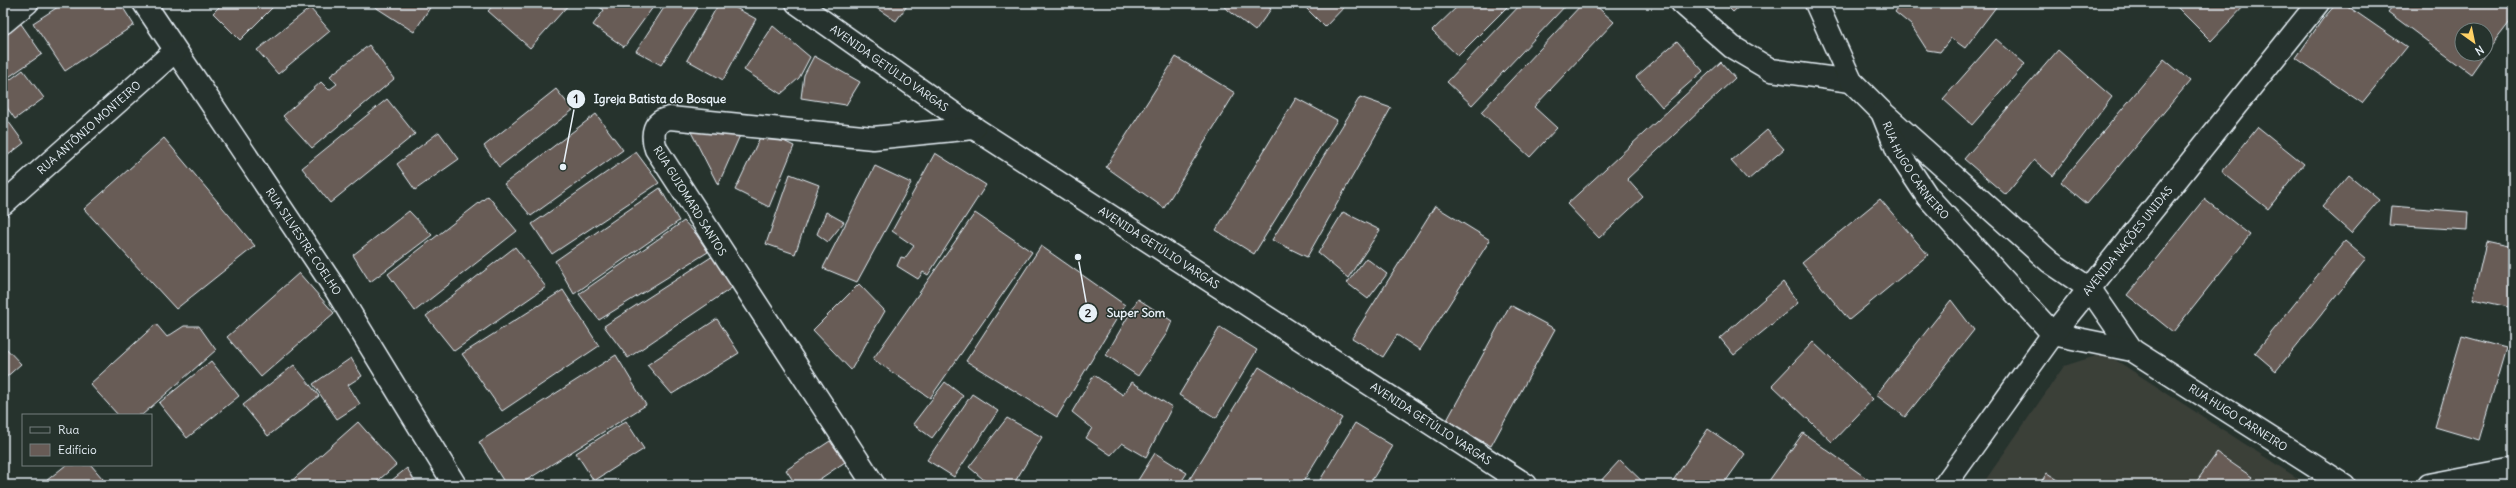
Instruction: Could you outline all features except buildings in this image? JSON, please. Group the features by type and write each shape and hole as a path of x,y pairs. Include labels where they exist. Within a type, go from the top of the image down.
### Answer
{"street":[{"path":"3,23 27,3"},
{"name":"RUA SILVESTRE COELHO","path":"144,3 336,290 455,485"},
{"path":"1682,3 1732,47 1771,70 1815,78 1851,81"},
{"name":"AVENIDA NAÇÕES UNIDAS","path":"1945,485 2053,334 2318,3"},
{"path":"1819,4 1851,81 1882,112"},
{"name":"AVENIDA GETÚLIO VARGAS","path":"808,6 974,128 1526,485"},
{"name":"RUA ANTÔNIO MONTEIRO","path":"3,204 175,51"},
{"name":"RUA HUGO CARNEIRO","path":"1882,112 2050,262 2090,289 2132,350"},
{"name":"RUA HUGO CARNEIRO","path":"1882,112 1898,152 1927,196 2053,334 2132,350 2344,485"},
{"name":"RUA GUIOMARD SANTOS","path":"874,485 656,149 653,142 655,126 661,120 670,118 874,138 974,128"},
{"path":"2429,485 2513,469"}],"shaded area":[{"path":"2105,353 2308,485 1982,485 2064,366"}],"place":[{"name":"Igreja Batista do Bosque","path":"563,167"},
{"name":"Super Som","path":"1078,257"}]}
